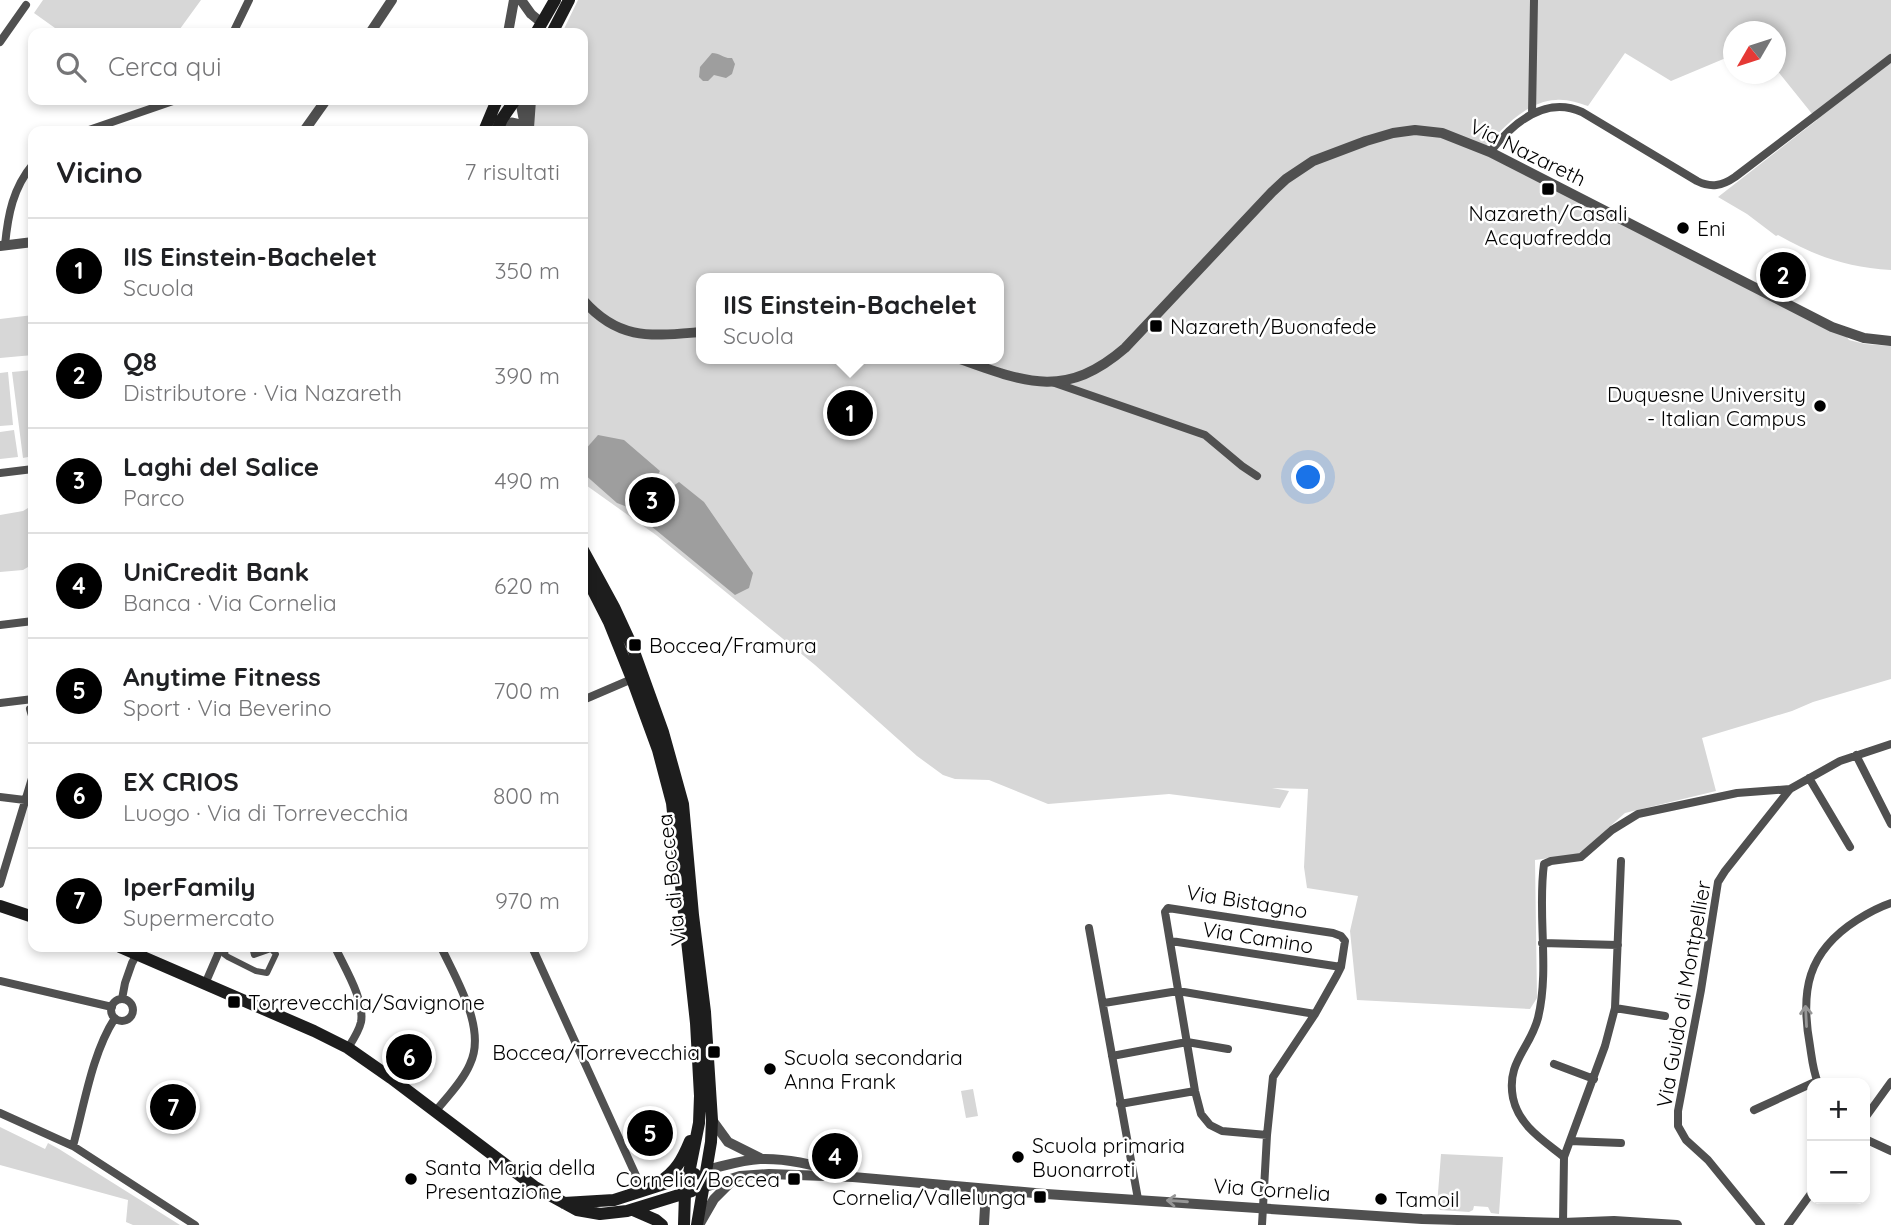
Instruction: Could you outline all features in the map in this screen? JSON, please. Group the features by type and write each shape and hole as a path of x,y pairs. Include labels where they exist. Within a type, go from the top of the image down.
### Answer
{"main road":[{"path":"539,28 555,0"},
{"path":"555,28 569,0"},
{"path":"486,126 495,105"},
{"path":"500,126 511,105"},
{"name":"Via di Boccea","path":"588,561 632,646 655,708 681,796 686,824 693,915 705,1012 706,1118 688,1176 684,1225"},
{"name":"Via di Boccea","path":"588,581 615,634 660,758 672,803 706,1118 711,1142 698,1225"},
{"path":"0,906 28,914"},
{"path":"141,952 205,984 348,1048 535,1188 577,1210 593,1214 633,1210 702,1188"},
{"path":"643,1191 668,1176 680,1163 706,1118"},
{"path":"563,1203 608,1201 706,1170"},
{"path":"633,1210 662,1225"}],"street":[{"path":"235,28 249,0"},
{"path":"373,28 392,0"},
{"path":"509,28 514,0"},
{"path":"521,0 539,28"},
{"path":"1532,114 1534,0"},
{"path":"0,42 26,5"},
{"path":"1490,152 1511,129 1532,114 1564,106 1578,110 1697,181 1718,186 1727,183 1891,58"},
{"path":"101,126 161,105"},
{"path":"308,126 322,105"},
{"path":"521,105 525,126"},
{"path":"527,126 530,105"},
{"path":"504,126 513,122 521,126"},
{"name":"Via Nazareth","path":"975,364 1036,382 1078,377 1100,366 1118,354 1272,192 1294,173 1318,159 1384,135 1415,130 1442,133 1490,152 1832,327 1870,339 1891,341"},
{"path":"28,171 12,197 2,245 28,242"},
{"path":"588,305 607,323 625,331 645,334 696,332"},
{"path":"1052,382 1205,435 1257,476"},
{"path":"0,473 28,470"},
{"path":"0,625 28,622"},
{"path":"588,698 632,679"},
{"path":"0,703 28,700"},
{"name":"Via Guido di Montpellier","path":"1761,1225 1708,1160 1686,1140 1678,1126 1678,1111 1718,882 1790,789 1833,764 1891,744"},
{"path":"1856,755 1891,824"},
{"path":"1809,778 1850,847"},
{"path":"1564,1157 1525,1123 1517,1108 1512,1089 1513,1069 1538,1017 1543,972 1544,865 1546,862 1580,858 1619,824 1647,811 1737,793 1790,789"},
{"path":"0,797 28,800"},
{"path":"0,884 28,803"},
{"path":"1563,1223 1564,1157 1594,1079 1615,1008 1621,861"},
{"path":"1816,1078 1805,1010 1808,983 1814,965 1823,950 1846,928 1891,903"},
{"name":"Via Bistagno","path":"1267,1135 1227,1132 1212,1127 1202,1114 1195,1091 1165,911 1170,907 1337,934 1345,941 1341,967"},
{"path":"1089,928 1138,1199"},
{"name":"Via Camino","path":"1171,941 1341,967"},
{"path":"1542,943 1618,945"},
{"path":"122,999 125,983 138,952"},
{"path":"205,984 219,952"},
{"path":"225,952 228,957 256,971 267,972 276,954 274,952"},
{"path":"337,952 361,1011 359,1027 348,1048"},
{"path":"435,1112 470,1066 476,1044 474,1026 466,1002 443,952"},
{"path":"534,952 643,1191"},
{"path":"1262,1225 1273,1077 1315,1014 1341,967"},
{"path":"0,981 112,1007"},
{"path":"1104,1003 1178,991 1315,1014"},
{"path":"122,999 133,1008 132,1015 124,1021 115,1018 112,1013 112,1007 122,999"},
{"path":"1615,1008 1665,1016"},
{"path":"73,1146 94,1067 115,1018"},
{"path":"1111,1056 1187,1042 1228,1049"},
{"path":"1554,1063 1594,1079"},
{"path":"1870,1111 1891,1082"},
{"path":"1754,1110 1807,1086"},
{"path":"1120,1104 1195,1091"},
{"path":"0,1113 73,1146 195,1225"},
{"path":"706,1118 728,1142 763,1159"},
{"path":"1570,1141 1621,1143"},
{"path":"1869,1141 1891,1151"},
{"name":"Via Cornelia","path":"706,1170 763,1159 810,1165 853,1177"},
{"name":"Via Cornelia","path":"702,1188 762,1174 853,1177 986,1189 1501,1224 1614,1221 1677,1225"},
{"path":"698,1225 714,1199 736,1178"},
{"path":"984,1225 986,1189"},
{"path":"1788,1225 1807,1199"}],"shaded area":[{"path":"43,0 201,0 181,28 55,28 34,13"},
{"path":"578,0 1891,0 1891,270 1860,266 1819,255 1776,236 1718,197 1817,120 1786,81 1786,21 1723,21 1723,59 1671,81 1625,53 1588,106 1560,100 1534,106 1514,119 1480,152 1846,336 1849,340 1891,346 1891,679 1702,738 1716,791 1625,813 1579,854 1535,860 1537,998 1530,1009 1357,1000 1350,931 1358,896 1307,888 1304,867 1308,789 1272,788 1289,791 1280,808 1169,794 1048,804 989,780 955,779 943,775 917,756 815,665 656,535 588,487 588,126 520,126 530,105 588,105 588,28 564,28"},
{"path":"712,53 732,58 735,64 732,74 726,78 714,75 708,81 703,81 699,77 700,67"},
{"path":"28,316 28,355 0,358 0,319"},
{"path":"28,370 28,457 23,458 12,372"},
{"path":"8,372 13,425 0,426 0,373"},
{"path":"14,430 18,457 0,459 0,432"},
{"path":"598,435 624,440 660,471 644,496 630,508 617,503 588,477 588,446"},
{"path":"679,482 704,502 753,573 749,588 735,595 651,526 648,510 661,494"},
{"path":"28,508 28,567 0,572 0,515"},
{"path":"973,1089 978,1116 966,1118 961,1091"},
{"path":"0,1127 45,1149 48,1143 180,1225 133,1225 126,1222 128,1200 0,1165"},
{"path":"1441,1154 1503,1157 1499,1214 1491,1213 1488,1207 1474,1206 1469,1212 1440,1210 1437,1206"}],"place":[{"name":"Nazareth/Casali Acquafredda","path":"1548,189"},
{"name":"Eni","path":"1683,228"},
{"name":"Q8","path":"1783,275"},
{"name":"Nazareth/Buonafede","path":"1156,326"},
{"name":"Duquesne University - Italian Campus","path":"1820,406"},
{"name":"IIS Einstein-Bachelet","path":"850,413"},
{"name":"Laghi del Salice","path":"652,500"},
{"name":"Boccea/Framura","path":"635,645"},
{"name":"Torrevecchia/Savignone","path":"234,1002"},
{"name":"Boccea/Torrevecchia","path":"714,1052"},
{"name":"EX CRIOS","path":"409,1057"},
{"name":"Scuola secondaria Anna Frank","path":"770,1069"},
{"name":"IperFamily","path":"173,1107"},
{"name":"Anytime Fitness","path":"650,1133"},
{"name":"UniCredit Bank","path":"835,1156"},
{"name":"Scuola primaria Buonarroti","path":"1018,1157"},
{"name":"Santa Maria della Presentazione","path":"411,1179"},
{"name":"Cornelia/Boccea","path":"794,1179"},
{"name":"Cornelia/Vallelunga","path":"1040,1197"},
{"name":"Tamoil","path":"1381,1199"}]}
